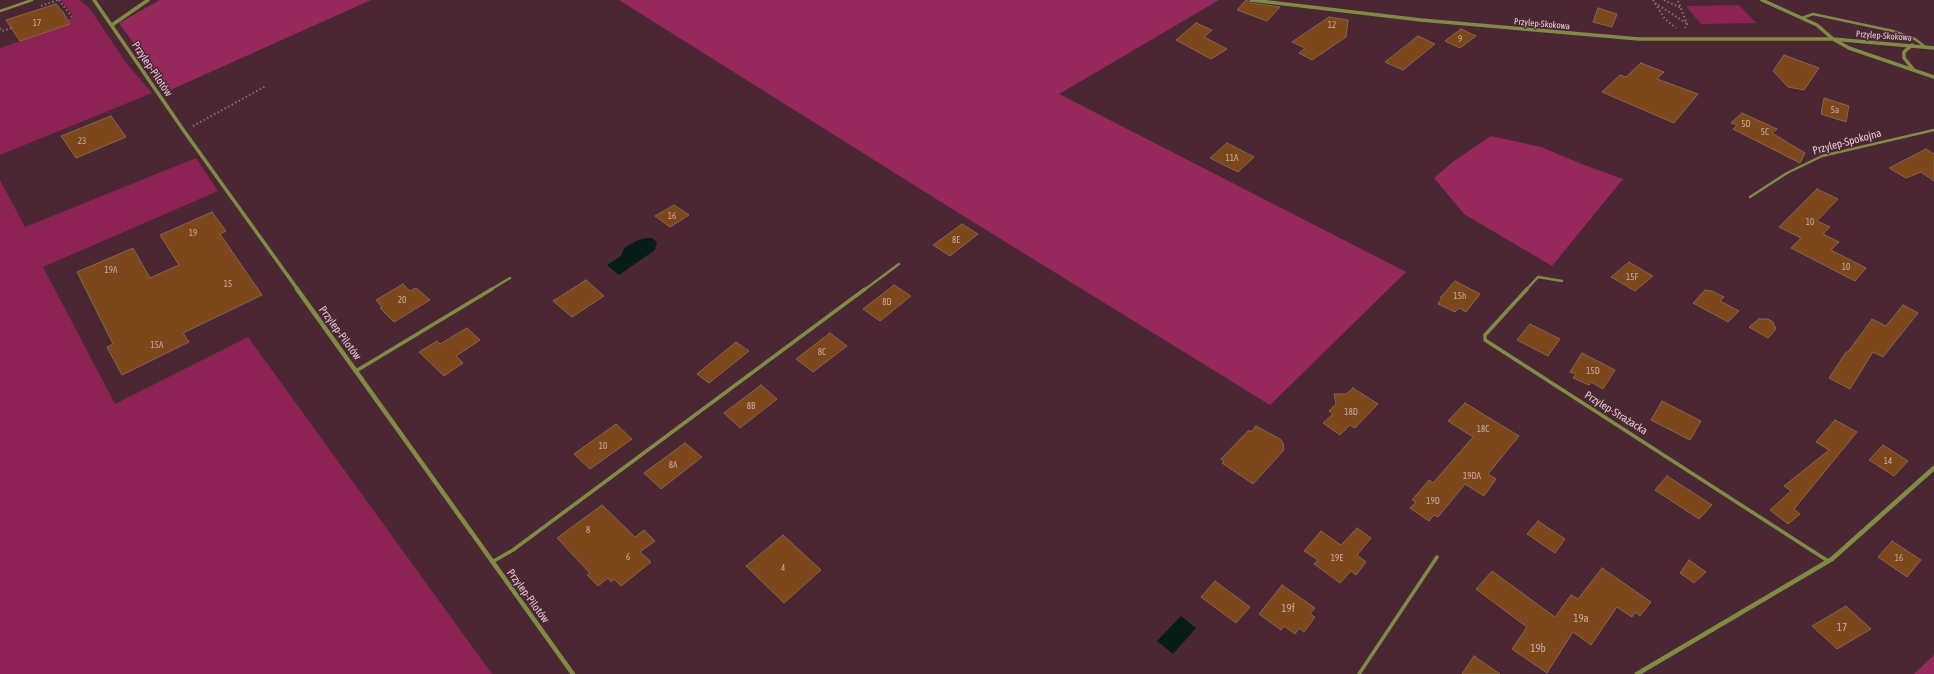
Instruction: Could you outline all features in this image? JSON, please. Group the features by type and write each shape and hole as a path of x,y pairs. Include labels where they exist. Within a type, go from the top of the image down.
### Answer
{"street":[{"name":"Przylep-Pilotów","path":"94,0 184,131 573,674"},
{"path":"112,25 148,0"},
{"name":"Przylep-Skokowa","path":"1251,0 1421,20 1639,39 1833,39 1934,48"},
{"path":"1762,0 1817,25 1833,39 1849,48 1934,77"},
{"path":"1912,45 1904,52 1904,58 1914,70"},
{"path":"1637,674 1828,561 1934,468"}],"lane":[{"path":"0,11 32,0"},
{"path":"1802,18 1813,14 1893,31 1915,39 1924,46"},
{"name":"Przylep-Spokojna","path":"1750,197 1787,173 1822,156 1934,130"},
{"path":"492,562 513,550 899,264"},
{"name":"Przylep-Strażacka","path":"1562,281 1538,277 1484,335 1485,340 1503,354 1776,526 1828,561"},
{"path":"356,371 510,278"},
{"path":"1360,674 1437,557"}],"path":[{"path":"59,0 72,17"},
{"path":"1664,0 1681,9"},
{"path":"1653,1 1671,25 1683,29 1686,23 1678,1"},
{"path":"1653,1 1686,23"},
{"path":"1669,3 1670,12"},
{"path":"0,28 2,32 12,28"},
{"path":"184,131 266,86"}],"shaded area":[{"path":"61,0 80,0 90,9 127,64 152,93 0,155 0,48 69,24 67,20 74,17"},
{"path":"160,0 371,0 168,91 119,23"},
{"path":"619,0 1219,0 1059,94 1406,272 1270,405 957,212"},
{"path":"1739,5 1756,23 1701,24 1686,6"},
{"path":"1491,136 1541,147 1623,179 1552,266 1464,214 1434,178 1454,161"},
{"path":"196,158 218,191 43,267 115,404 248,337 492,674 0,674 0,180 25,227"},
{"path":"652,238 657,242 655,250 619,275 607,265 621,256 624,248 638,240"},
{"path":"1181,616 1196,628 1173,654 1157,641"},
{"path":"1934,655 1934,674 1914,674"}],"building":[{"path":"1246,0 1251,3 1280,7 1267,21 1237,10"},
{"path":"56,4 70,24 20,41 6,20"},
{"path":"1598,8 1617,14 1612,27 1593,22"},
{"path":"1329,17 1348,20 1346,37 1312,60 1299,53 1305,48 1292,42"},
{"path":"1196,23 1212,30 1204,37 1227,49 1211,59 1176,40"},
{"path":"1461,29 1476,36 1460,48 1445,41"},
{"path":"1418,36 1435,44 1403,70 1385,62"},
{"path":"1784,55 1819,68 1804,90 1788,87 1773,71"},
{"path":"1641,63 1664,72 1657,79 1698,94 1674,123 1602,92 1620,75 1626,77"},
{"path":"1824,98 1849,106 1846,122 1821,114"},
{"path":"1742,113 1777,129 1772,133 1805,153 1800,163 1733,129 1737,125 1731,123"},
{"path":"111,116 126,137 76,158 61,136"},
{"path":"1227,143 1254,157 1238,172 1210,158"},
{"path":"1926,149 1934,154 1934,181 1921,172 1906,178 1889,168"},
{"path":"1817,189 1838,199 1817,221 1830,227 1823,234 1839,242 1831,250 1866,268 1855,281 1791,248 1801,238 1779,227"},
{"path":"674,205 689,215 670,227 655,216"},
{"path":"212,212 226,231 220,234 262,295 183,333 189,342 122,375 107,347 113,344 77,272 133,248 150,278 179,265 160,235"},
{"path":"962,224 978,234 950,256 933,245"},
{"path":"1629,262 1653,276 1635,291 1611,277"},
{"path":"586,280 604,296 572,317 553,301"},
{"path":"1455,281 1480,294 1466,312 1459,308 1455,312 1438,304 1442,298 1440,298"},
{"path":"403,284 410,291 416,288 430,300 394,322 380,308 382,307 376,300"},
{"path":"894,285 911,296 880,321 863,309"},
{"path":"1705,290 1712,291 1724,297 1720,301 1739,311 1728,322 1693,303"},
{"path":"1903,305 1918,313 1883,357 1873,352 1850,389 1829,378 1846,352 1848,352 1872,319 1886,326"},
{"path":"1759,319 1768,319 1773,322 1776,329 1768,338 1749,327"},
{"path":"1530,324 1560,339 1548,356 1517,340"},
{"path":"467,328 480,340 456,356 463,363 444,376 419,352 437,341 440,344"},
{"path":"830,333 847,346 813,372 796,359"},
{"path":"736,342 749,351 709,383 697,374"},
{"path":"1582,353 1615,370 1603,389 1591,382 1589,385 1573,378 1576,374 1570,372"},
{"path":"761,385 777,399 740,428 724,413"},
{"path":"1353,388 1378,404 1355,428 1350,425 1340,435 1323,423 1333,414 1329,411 1336,404 1334,394 1346,394"},
{"path":"1662,401 1701,421 1690,440 1651,420"},
{"path":"1465,403 1519,436 1488,474 1496,479 1484,496 1465,484 1438,517 1434,515 1429,521 1410,508 1416,502 1412,500 1429,480 1433,483 1473,437 1448,421"},
{"path":"1835,420 1857,432 1794,509 1800,514 1788,524 1770,510 1791,491 1784,486 1829,450 1816,442"},
{"path":"616,424 632,439 590,469 574,454"},
{"path":"1256,426 1280,439 1283,443 1284,450 1253,484 1222,463 1224,461 1221,459 1249,430 1251,432"},
{"path":"685,443 702,457 661,489 644,473"},
{"path":"1883,445 1908,461 1894,476 1869,460"},
{"path":"1667,476 1712,505 1699,519 1655,490"},
{"path":"602,505 635,537 644,530 655,541 640,552 651,562 621,586 614,579 611,582 608,578 598,586 587,575 590,573 557,538"},
{"path":"1538,521 1565,539 1555,553 1527,534"},
{"path":"1357,528 1371,538 1357,555 1366,562 1356,575 1351,571 1340,583 1314,564 1318,560 1304,551 1321,531 1341,545"},
{"path":"783,535 821,570 784,603 746,566"},
{"path":"1892,541 1921,560 1907,577 1878,557"},
{"path":"1689,560 1706,572 1694,583 1680,573"},
{"path":"1602,568 1651,602 1640,616 1635,612 1632,617 1617,607 1591,645 1573,632 1547,673 1512,649 1527,627 1476,589 1492,571 1555,617 1571,595 1578,599"},
{"path":"1215,581 1250,607 1236,623 1201,597"},
{"path":"1282,585 1315,608 1310,614 1315,617 1304,632 1299,628 1295,634 1284,626 1281,630 1259,614"},
{"path":"1846,606 1871,629 1837,649 1812,626"},
{"path":"1474,656 1500,674 1462,674"}]}
